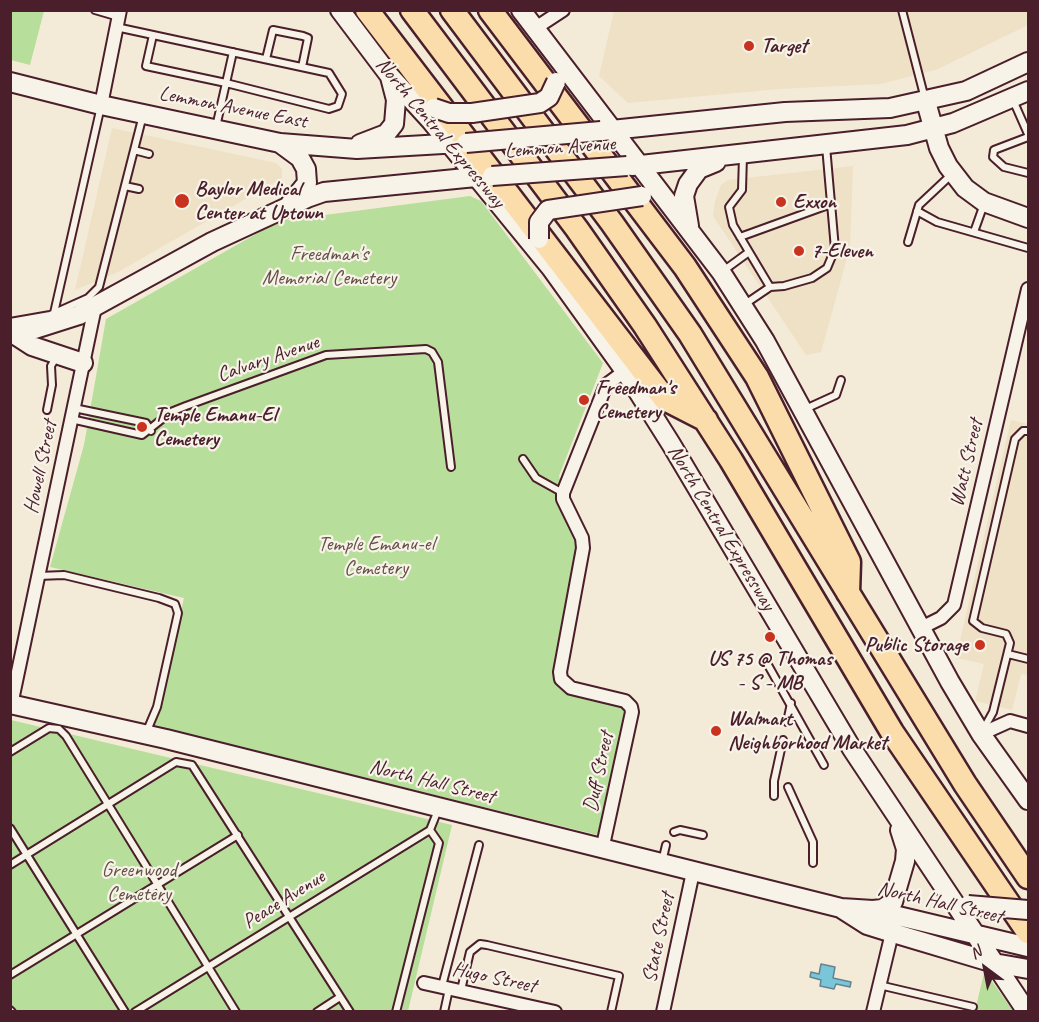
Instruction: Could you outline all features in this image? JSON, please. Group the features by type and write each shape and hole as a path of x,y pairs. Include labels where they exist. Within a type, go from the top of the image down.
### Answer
{"highway":[{"path":"367,10 664,399 707,421"},
{"name":"North Central Expressway","path":"412,10 588,244 707,421 892,732 1029,932"},
{"path":"452,10 658,287 730,395 848,594 965,784 1029,877"},
{"path":"490,10 686,267 751,369 786,431 849,562 848,594"}],"main road":[{"name":"North Central Expressway","path":"340,10 389,75 458,143 625,371 896,817 974,935"},
{"path":"521,10 633,166 672,206 721,272 803,411 919,629 981,734 1029,800"},
{"path":"389,75 434,108 449,113 472,113 540,103 549,97 556,82 557,61"},
{"name":"Lemmon Avenue","path":"458,143 607,131 785,112 857,111 926,102 966,91 1029,62"},
{"path":"328,147 360,144 379,138 390,130 397,110 389,75"},
{"name":"Lemmon Avenue East","path":"10,82 101,105 280,143 387,149 458,143"},
{"name":"Lemmon Avenue","path":"11,329 55,324 95,307 212,243 324,192 484,176 633,166 826,144 933,129 1021,95"},
{"path":"926,102 939,148 953,174 965,188 984,202 1029,218"},
{"path":"280,143 300,158 307,176 303,191 287,207"},
{"path":"689,228 684,195 692,176 699,169 739,155"},
{"path":"551,268 539,239 539,222 548,210 642,196 672,206"},
{"path":"11,329 32,346 83,363"},
{"name":"North Hall Street","path":"11,704 439,807 602,850 841,908 873,910 974,935 1014,959"},
{"path":"873,910 882,909 893,902 905,861 906,849 896,817"},
{"path":"948,895 968,905 1029,910"},
{"name":"North Hall Street","path":"841,908 867,925 892,933 1014,959"},
{"name":"North Hall Street","path":"1014,959 1029,947"},
{"path":"1014,959 1027,1011"}],"street":[{"path":"534,28 563,10"},
{"path":"101,105 118,18"},
{"name":"Watt Street","path":"919,629 940,618 954,605 1029,289"},
{"name":"Howell Street","path":"11,704 95,307"},
{"path":"563,493 606,385 625,371"},
{"name":"Duff Street","path":"563,493 563,499 582,538 583,548 560,672 561,679 571,688 628,702 632,712 602,850"},
{"path":"981,734 1010,721 1029,726"},
{"name":"State Street","path":"663,1011 693,872"},
{"path":"873,1011 892,933"},
{"name":"Hugo Street","path":"424,983 555,1011"}],"lane":[{"path":"95,10 153,35 329,73 342,94 338,105 329,109 146,66 153,35"},
{"path":"902,10 926,102"},
{"path":"266,59 273,30 293,34 308,38 302,67"},
{"path":"216,130 233,52"},
{"path":"1021,95 1029,135 994,150 993,157 1004,167 1029,173"},
{"path":"54,313 101,105"},
{"path":"11,329 88,298 99,287 143,114"},
{"path":"742,306 771,287 784,286 812,278 827,268 834,249 826,144"},
{"path":"134,150 149,154"},
{"path":"739,155 742,190 729,207 740,237 771,287"},
{"path":"908,242 917,211 927,195 953,174"},
{"path":"125,186 139,189"},
{"path":"974,232 984,202"},
{"path":"740,237 831,204"},
{"path":"917,211 937,222 1029,248"},
{"path":"721,272 749,252"},
{"name":"Calvary Avenue","path":"151,430 171,412 326,355 426,349 432,352 438,362 451,467"},
{"path":"47,410 52,385 51,366 58,355"},
{"path":"803,411 836,395 841,380"},
{"path":"72,414 146,423 151,430 142,435 72,414"},
{"path":"981,734 993,712 1010,643 1006,634 982,628 973,621 1015,439 1023,431 1029,431"},
{"path":"523,459 536,478 563,493"},
{"path":"38,576 64,575 172,602 178,613 157,707 145,735"},
{"path":"1008,654 1029,659"},
{"path":"768,665 824,765"},
{"path":"787,722 791,703"},
{"path":"10,752 50,728 59,729 66,736 236,1011"},
{"path":"774,796 774,781 783,740"},
{"path":"10,865 176,762 192,765 291,915 350,1011"},
{"path":"788,787 813,842 813,863"},
{"path":"396,1011 439,843 430,830 439,807"},
{"path":"10,828 125,1011"},
{"name":"Peace Avenue","path":"135,1011 430,830"},
{"path":"674,832 680,830 703,835"},
{"path":"10,975 238,835"},
{"path":"444,1011 451,988 479,845"},
{"path":"661,864 666,845"},
{"path":"451,988 470,952 480,945 487,945 619,976 611,1011"},
{"path":"879,985 974,1007"},
{"path":"317,1011 340,997"}],"shaded area":[{"path":"614,11 1028,11 1028,25 938,69 881,84 779,89 628,103 599,76"},
{"path":"112,128 276,163 282,169 282,178 118,272 75,290"},
{"path":"853,166 850,247 821,352 806,355 713,216 715,201 721,185 728,180"},
{"path":"1011,420 1028,424 1028,675 1021,674 1012,710 975,701 984,664 956,658"}],"green space":[{"path":"11,10 44,11 30,65 11,60"},
{"name":"Temple Emanu-el Cemetery","path":"470,196 481,201 603,363 559,476 579,546 561,687 577,696 621,703 627,712 602,836 283,758 153,729 184,598 50,567 84,445 106,319 279,221"},
{"name":"Greenwood Cemetery","path":"11,720 452,825 408,1011 11,1012"},
{"path":"984,973 989,977 1013,1011 975,1011"}],"water":[{"path":"821,964 835,967 833,978 851,982 850,987 836,984 834,989 820,986 821,980 810,977 811,972 819,974"}],"place":[{"name":"Target","path":"749,46"},
{"name":"Baylor Medical Center at Uptown","path":"182,201"},
{"name":"Exxon","path":"781,202"},
{"name":"7-Eleven","path":"799,251"},
{"name":"Freedman's Cemetery","path":"584,400"},
{"name":"Temple Emanu-El Cemetery","path":"142,427"},
{"name":"US 75 @ Thomas - S - MB","path":"770,637"},
{"name":"Public Storage","path":"980,645"},
{"name":"Walmart Neighborhood Market","path":"716,731"}],"park label":[{"name":"Freedman's Memorial Cemetery","path":"329,266"}]}
